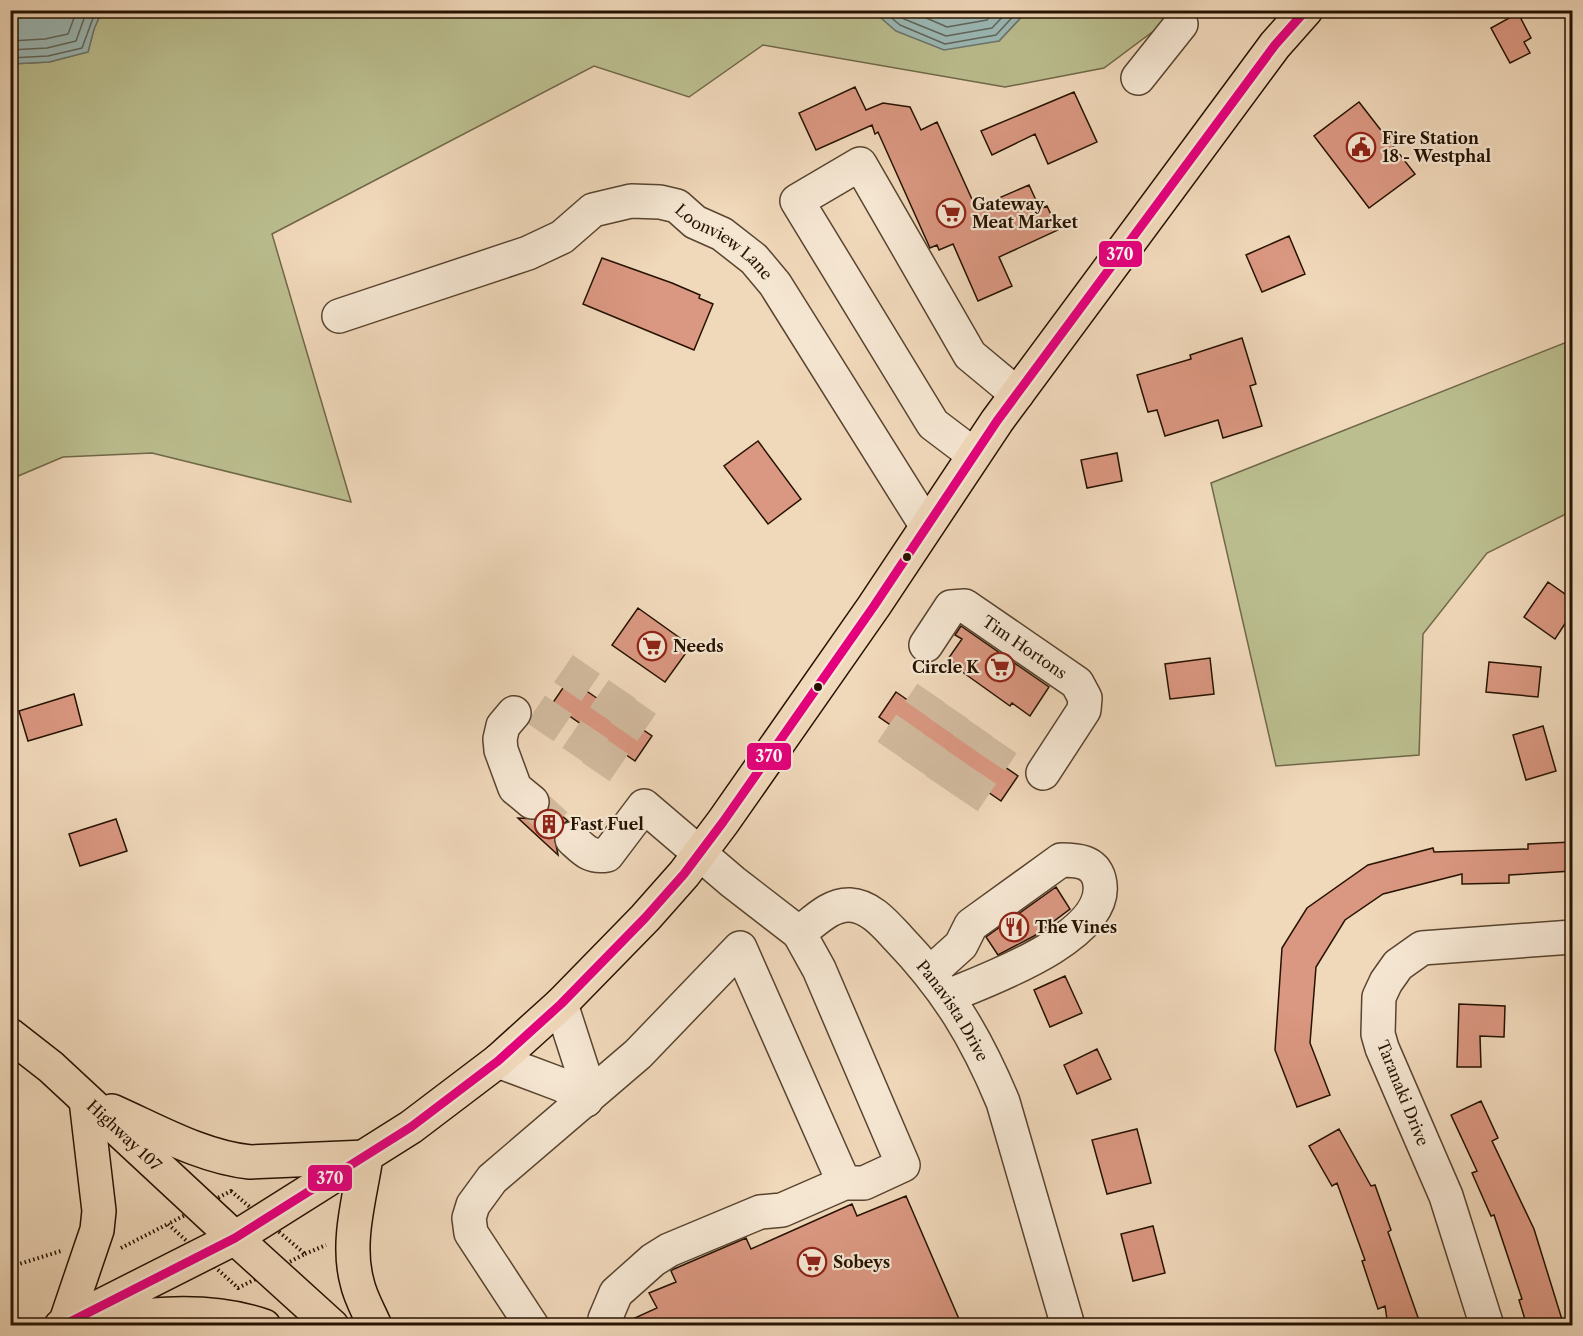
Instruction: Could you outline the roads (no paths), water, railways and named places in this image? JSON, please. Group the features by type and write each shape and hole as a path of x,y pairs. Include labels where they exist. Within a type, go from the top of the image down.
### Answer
{"main road":[{"path":"63,1325 235,1238 366,1157 498,1061 561,1004 645,918 700,852 874,606 926,525 1017,394 1275,45 1306,10"},
{"name":"Highway 107","path":"10,1035 51,1067 332,1326"},
{"path":"86,1100 193,1147 232,1160 250,1162 366,1157"},
{"path":"63,1325 97,1230 99,1211 86,1100"},
{"path":"366,1157 353,1240 353,1262 357,1284 375,1326"},
{"path":"63,1325 174,1311 215,1315 264,1326"}],"street":[{"path":"1138,78 1180,15"},
{"path":"974,455 933,424 797,201 860,164 970,355 1017,394"},
{"name":"Loonview Lane","path":"339,316 528,253 562,237 593,210 630,201 660,202 677,206 695,222 722,234 754,259 775,284 926,525"},
{"name":"Tim Hortons","path":"926,645 951,607 965,606 1077,683 1085,698 1084,710 1043,773"},
{"path":"514,713 503,726 500,739 501,750 515,788 532,802"},
{"path":"572,838 586,853 597,857 607,855 644,806 733,882 799,933 819,969 903,1165 864,1183 844,1183 782,1210 760,1212 669,1250 653,1260 616,1293 604,1326"},
{"path":"1061,860 1077,860 1090,865 1098,875 1101,887 1097,903 1086,920 1023,964 995,976 939,984 971,925 1061,860"},
{"name":"Panavista Drive","path":"799,933 831,909 850,905 860,907 877,917 939,984 973,1036 1003,1102 1068,1326"},
{"path":"965,934 995,976"},
{"name":"Taranaki Drive","path":"1487,1326 1446,1196 1382,1048 1377,1019 1379,997 1394,970 1413,952 1422,948 1572,937"},
{"path":"532,1326 471,1233 469,1218 473,1205 492,1179 638,1054 740,948 844,1183"},
{"path":"561,1004 583,1072 586,1100"},
{"path":"498,1061 562,1085 586,1100"}],"water":[{"path":"10,11 102,11 88,52 49,62 11,64"},
{"path":"873,11 1027,11 999,41 944,50 896,31"}],"tunnel":[{"path":"540,732 588,662"},
{"path":"576,757 623,688"},
{"path":"891,751 931,693"},
{"path":"596,772 644,702"},
{"path":"915,768 955,710"},
{"path":"939,785 979,727"},
{"path":"964,802 1003,744"},
{"path":"532,802 572,839"}],"place":[{"name":"Fire Station 18 - Westphal","path":"1361,147"},
{"name":"Gateway Meat Market","path":"951,213"},
{"name":"Needs","path":"652,646"},
{"name":"Circle K","path":"1000,667"},
{"name":"Fast Fuel","path":"549,824"},
{"name":"The Vines","path":"1014,927"},
{"name":"Sobeys","path":"812,1262"}]}
